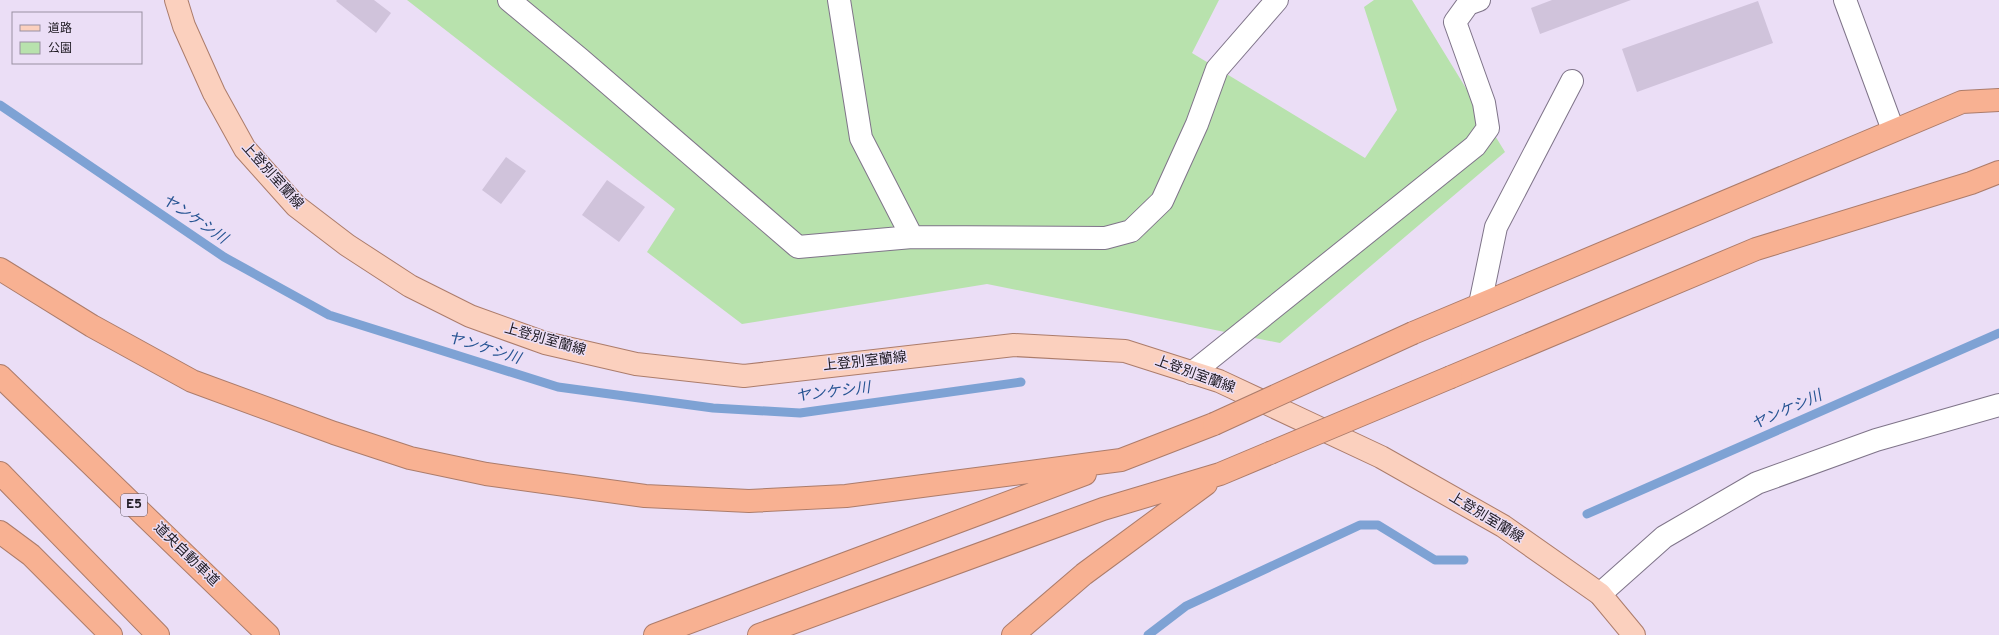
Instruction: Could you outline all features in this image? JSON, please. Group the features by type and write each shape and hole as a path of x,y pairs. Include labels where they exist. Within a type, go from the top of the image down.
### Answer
{"highway":[{"path":"655,635 1214,424 1480,304 1893,130 1999,87"},
{"path":"1962,102 1999,100"},
{"path":"759,635 1103,509 1220,474 1756,249 1972,183 1999,172"},
{"path":"1972,183 1999,179"},
{"path":"0,269 92,326 192,381 410,458 486,474 645,496 749,501 846,496 1121,460"},
{"name":"道央自動車道","path":"0,376 268,635"},
{"path":"0,473 158,635"},
{"path":"1013,635 1084,574 1220,474"},
{"path":"0,532 31,554 110,635"}],"main road":[{"name":"上登別室蘭線","path":"176,0 184,26 214,93 245,149 296,206 348,245 410,286 470,316 545,343 636,364 744,376 1014,345 1125,351 1219,381 1380,457 1503,526 1600,594 1634,635"}],"street":[{"path":"508,0 580,59 798,248 912,237 1105,238 1131,232 1162,201 1197,124 1217,70 1277,0"},
{"path":"839,0 861,138 912,237"},
{"path":"1192,373 1475,146 1488,128 1484,103 1455,22 1468,4 1478,0"},
{"path":"1845,0 1893,130"},
{"path":"1480,304 1496,227 1572,81"},
{"path":"1600,594 1664,537 1757,483 1876,440 1999,405"}],"green space":[{"path":"407,0 1219,0 1192,53 1365,158 1397,110 1364,7 1374,0 1412,0 1505,152 1280,343 987,284 742,324 647,252 675,209"}],"building":[{"path":"374,0 391,13 376,33 336,1"},
{"path":"1552,0 1631,0 1540,34 1531,8"},
{"path":"1758,1 1773,43 1637,92 1622,49"},
{"path":"506,157 526,171 501,204 482,190"},
{"path":"607,180 645,207 619,242 582,215"}],"waterway":[{"name":"ヤンケシ川","path":"0,105 224,257 329,315 558,387 713,408 800,413 1021,382"},
{"name":"ヤンケシ川","path":"1587,514 1999,333"},
{"path":"1148,635 1186,606 1360,525 1378,525 1435,560 1464,560"}]}
